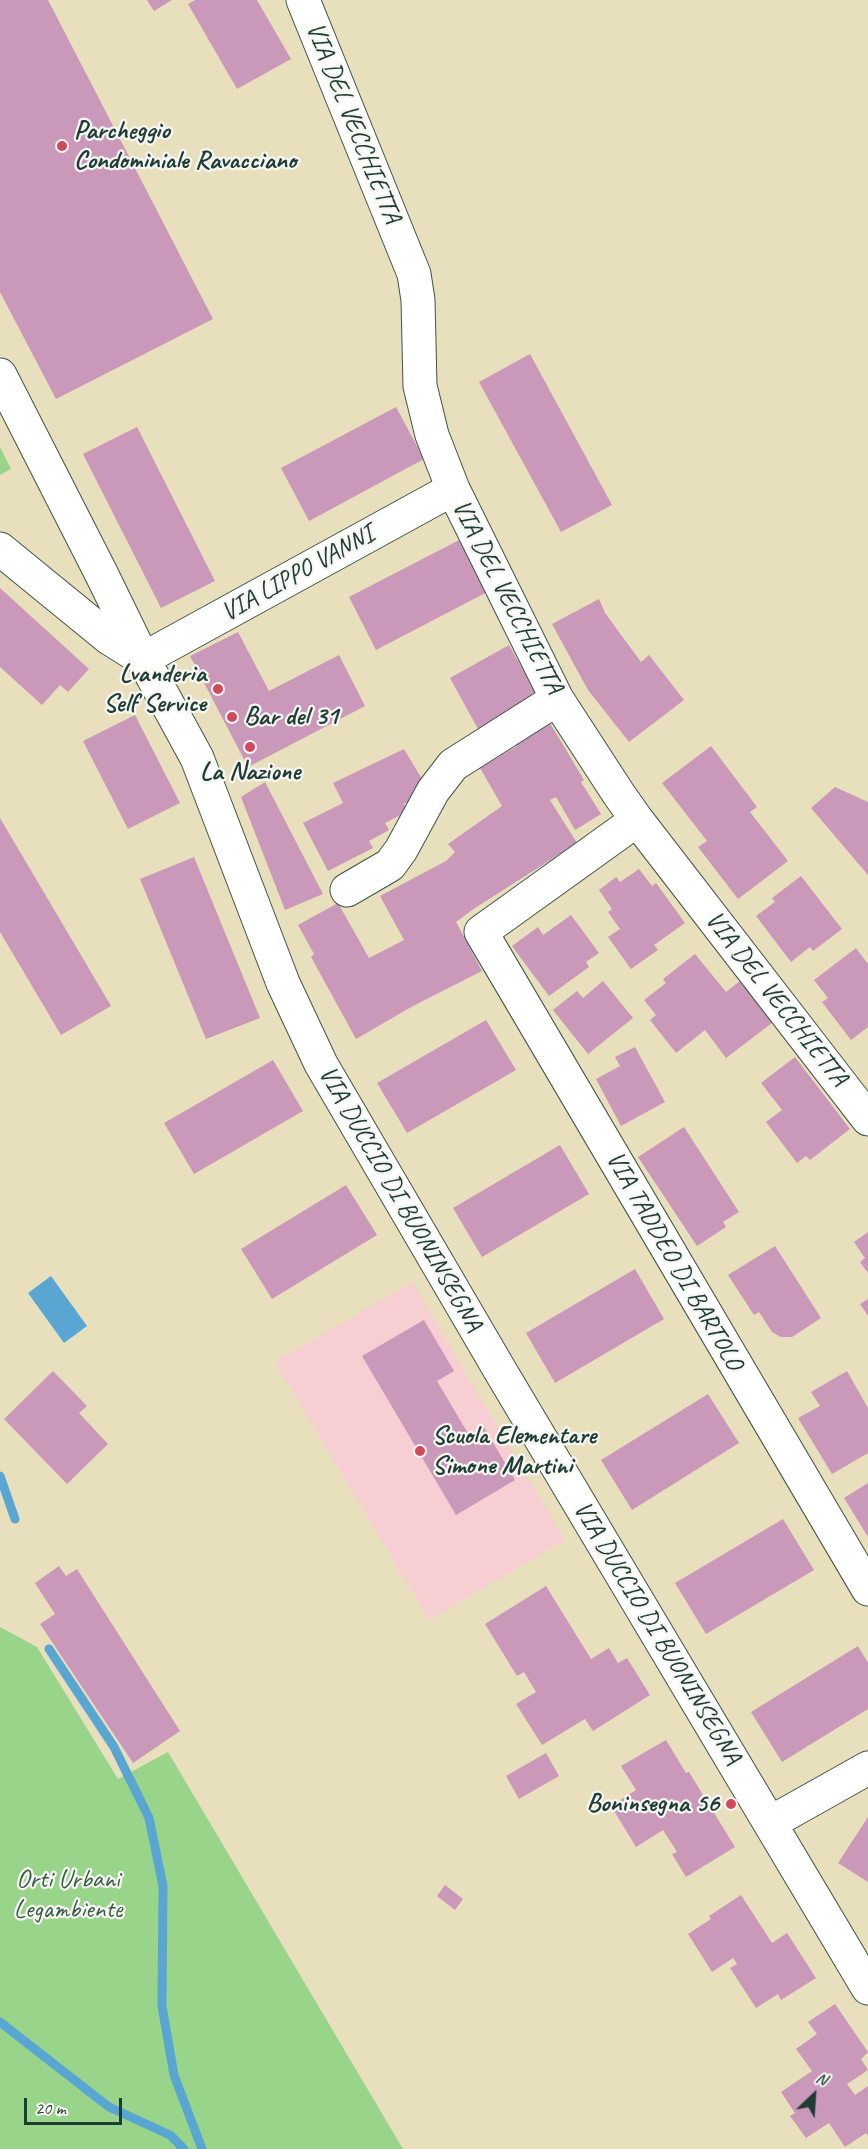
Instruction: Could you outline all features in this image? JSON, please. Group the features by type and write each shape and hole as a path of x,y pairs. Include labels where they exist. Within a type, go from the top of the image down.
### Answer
{"street":[{"name":"VIA DEL VECCHIETTA","path":"303,0 414,274 418,300 420,386 432,435 453,489 557,699 637,820 868,1119"},
{"name":"VIA DUCCIO DI BUONINSEGNA","path":"0,375 143,659 197,758 283,982 321,1064 501,1372 868,1988"},
{"name":"VIA LIPPO VANNI","path":"143,659 453,489"},
{"path":"0,549 110,638 143,659"},
{"path":"347,890 390,865 401,850 433,791 453,765 557,699"},
{"name":"VIA TADDEO DI BARTOLO","path":"637,820 481,932 868,1589"},
{"path":"770,1823 868,1768"}],"shaded area":[{"name":"Scuola Elementare Simone Martini","path":"412,1282 565,1540 429,1620 275,1362"}],"green space":[{"path":"0,447 11,469 0,475"},
{"name":"Orti Urbani Legambiente","path":"0,1627 37,1647 118,1779 168,1752 403,2149 0,2149"}],"water":[{"path":"51,1276 87,1326 64,1343 28,1293"}],"building":[{"name":"Parcheggio Condominiale Ravacciano","path":"0,0 48,0 213,319 56,399 0,292"},
{"path":"147,0 172,0 154,11"},
{"path":"195,0 257,0 291,59 237,89 188,4"},
{"path":"530,354 612,505 561,532 479,382"},
{"path":"396,407 424,459 309,521 281,468"},
{"path":"137,427 215,581 161,608 83,454"},
{"path":"465,537 493,589 376,650 349,597"},
{"path":"0,588 89,669 68,692 60,685 42,705 0,667"},
{"path":"599,599 605,613 641,662 649,655 684,700 629,742 588,690 552,624"},
{"path":"238,632 269,691 339,655 365,706 248,767 190,656"},
{"path":"509,645 538,696 478,729 450,678"},
{"path":"135,715 180,803 128,829 83,741"},
{"path":"550,723 584,780 581,782 601,814 575,830 556,797 550,800 577,843 456,922 482,971 413,1006 356,1039 311,957 314,954 298,925 338,903 369,958 404,940 380,896 446,861 455,852 448,844 502,806 480,768"},
{"path":"711,746 757,807 750,812 788,861 738,899 698,847 707,841 662,783"},
{"path":"404,749 425,784 420,796 404,804 408,811 385,823 389,830 369,841 373,848 328,871 303,823 343,803 333,783"},
{"path":"265,782 323,894 285,910 241,797"},
{"path":"835,787 868,802 868,875 811,808"},
{"path":"0,818 111,1006 61,1035 0,932"},
{"path":"194,857 260,1018 206,1039 140,879"},
{"path":"639,869 652,886 656,883 685,923 654,945 658,950 631,969 608,937 620,929 608,912 612,909 599,890 616,877 620,882"},
{"path":"801,876 842,929 813,951 810,947 791,962 756,916 775,902 772,898"},
{"path":"571,915 599,953 586,962 589,967 549,996 512,946 538,927 543,935"},
{"path":"856,948 868,964 868,1027 851,1040 822,1002 828,998 814,980"},
{"path":"695,954 726,992 740,981 772,1023 726,1058 705,1030 676,1053 650,1020 656,1015 644,1000 666,983 663,979"},
{"path":"603,981 633,1018 588,1054 553,1010 577,991 583,998"},
{"path":"486,1020 516,1070 407,1133 377,1083"},
{"path":"635,1047 665,1102 621,1126 596,1079 620,1066 615,1057"},
{"path":"795,1057 850,1129 810,1160 806,1156 797,1163 766,1122 782,1110 761,1083"},
{"path":"273,1060 303,1111 194,1174 164,1123"},
{"path":"684,1127 739,1212 723,1222 726,1227 697,1246 638,1157"},
{"path":"560,1145 589,1194 482,1257 453,1208"},
{"path":"346,1185 377,1235 272,1299 241,1249"},
{"path":"868,1232 868,1273 860,1262 865,1258 854,1242"},
{"path":"775,1246 821,1318 792,1337 781,1337 772,1332 759,1312 754,1315 728,1275"},
{"path":"635,1269 664,1319 555,1383 526,1333"},
{"path":"868,1299 868,1316 860,1304"},
{"path":"424,1320 454,1371 437,1381 469,1435 484,1427 515,1480 456,1515 362,1356"},
{"path":"53,1371 87,1406 79,1413 108,1444 67,1484 4,1419"},
{"path":"847,1371 868,1408 868,1453 832,1474 798,1418 820,1406 811,1392"},
{"path":"708,1394 739,1443 632,1510 601,1460"},
{"path":"868,1483 868,1537 844,1498"},
{"path":"783,1519 814,1570 706,1634 675,1583"},
{"path":"59,1566 66,1576 77,1569 180,1731 133,1763 40,1624 55,1614 35,1583"},
{"path":"546,1586 591,1659 609,1648 618,1663 627,1658 650,1695 593,1731 585,1719 542,1745 516,1704 536,1692 524,1672 517,1676 485,1624"},
{"path":"858,1646 868,1663 868,1709 782,1762 751,1712"},
{"path":"666,1740 686,1773 689,1772 735,1847 686,1877 672,1854 677,1852 663,1830 636,1847 611,1806 636,1790 621,1766"},
{"path":"546,1753 559,1776 519,1799 506,1776"},
{"path":"868,1817 868,1882 838,1863"},
{"path":"445,1885 463,1899 455,1910 437,1896"},
{"path":"741,1895 772,1943 787,1933 816,1978 781,2000 778,1994 756,2008 730,1968 737,1964 733,1958 712,1972 688,1934 711,1919 709,1916"},
{"path":"835,2004 868,2052 861,2059 868,2070 847,2084 855,2095 868,2086 868,2136 866,2133 845,2147 829,2123 806,2138 790,2116 795,2113 781,2092 812,2071 796,2049 817,2034 808,2022"}],"waterway":[{"path":"0,1476 15,1519"},
{"path":"49,1649 114,1747 149,1818 163,1886 162,2006 174,2075 202,2149"},
{"path":"0,2022 109,2107 170,2135 184,2149"}],"place":[{"name":"Parcheggio Condominiale Ravacciano","path":"62,146"},
{"name":"Lvanderia Self Service","path":"218,689"},
{"name":"Bar del 31","path":"232,717"},
{"name":"La Nazione","path":"250,747"},
{"name":"Scuola Elementare Simone Martini","path":"420,1451"},
{"name":"Boninsegna 56","path":"731,1804"}]}
